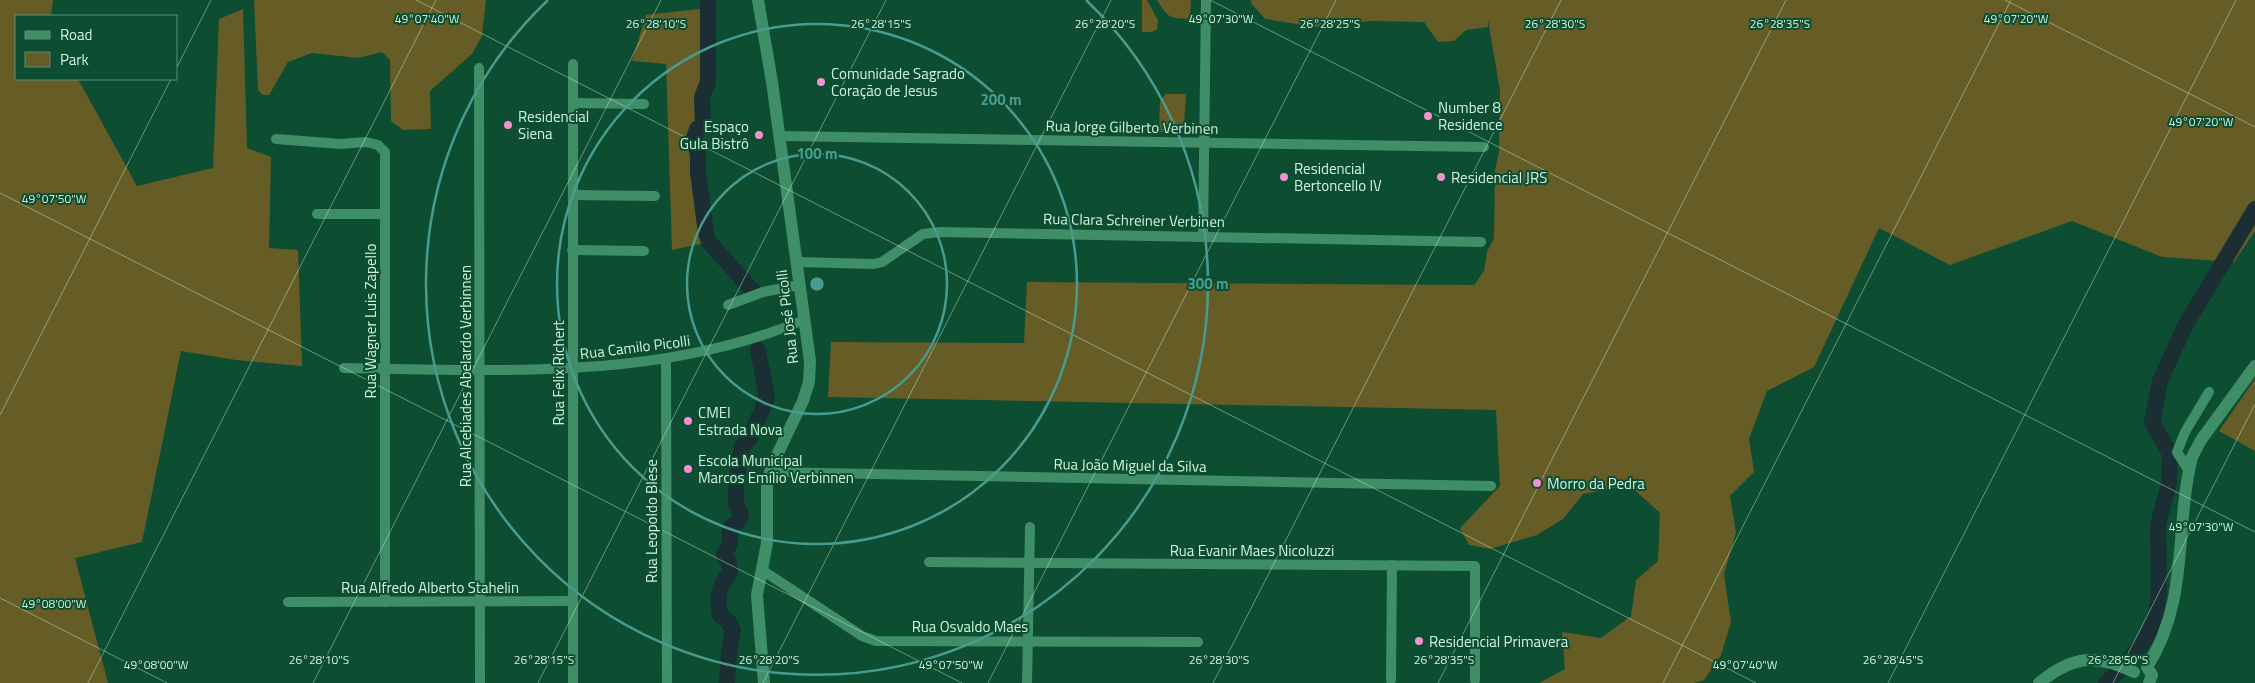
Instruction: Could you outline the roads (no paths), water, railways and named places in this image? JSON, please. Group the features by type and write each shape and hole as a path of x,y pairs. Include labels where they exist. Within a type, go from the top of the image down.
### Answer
{"street":[{"name":"Rua José Picolli","path":"758,0 766,36 810,361 807,390 770,472 766,492 767,543 757,595 764,683"},
{"path":"1203,236 1206,0"},
{"name":"Rua Felix Richert","path":"573,64 573,683"},
{"name":"Rua Alcebiades Abelardo Verbinnen","path":"479,68 480,683"},
{"path":"573,100 644,101"},
{"name":"Rua Jorge Gilberto Verbinen","path":"780,136 1484,147"},
{"name":"Rua Wagner Luis Zapello","path":"276,139 378,145 385,152 385,602"},
{"path":"573,192 633,190"},
{"path":"573,192 655,196"},
{"path":"317,214 385,214"},
{"name":"Rua Clara Schreiner Verbinen","path":"797,262 874,264 882,262 923,234 940,232 1481,242"},
{"path":"572,250 644,250"},
{"path":"728,304 763,292 800,285"},
{"name":"Rua Camilo Picolli","path":"344,368 573,370 666,359 731,346 804,320"},
{"name":"Rua Leopoldo Blese","path":"666,359 667,683"},
{"path":"2147,667 2163,638 2173,607 2192,457 2201,440 2255,366"},
{"path":"2189,471 2177,452 2185,432 2209,392"},
{"name":"Rua João Miguel da Silva","path":"770,472 1491,486"},
{"path":"1027,683 1030,527"},
{"name":"Rua Evanir Maes Nicoluzzi","path":"929,562 1476,566 1475,680"},
{"path":"1391,680 1392,565"},
{"name":"Rua Osvaldo Maes","path":"762,570 868,639 1198,642"},
{"name":"Rua Alfredo Alberto Stahelin","path":"288,602 572,601"},
{"path":"2039,683 2066,665 2088,658 2111,662 2134,678 2141,667 2147,667"},
{"path":"2147,667 2152,675 2149,683"}],"waterway":[{"path":"708,0 708,82 702,97 703,124 697,129 694,138 698,155 698,173 706,233 709,242 753,291"},
{"path":"2126,664 2147,637 2156,615 2159,595 2158,525 2169,483 2170,454 2152,422 2160,381 2185,326 2255,209"},
{"path":"727,683 729,651 733,630 728,621 720,615 719,598 723,582 730,573 729,563 724,554 730,542 730,528 738,522 741,515 736,503 736,484 742,446 749,440 767,398 758,350"},
{"path":"2106,683 2120,670"}],"place":[{"name":"Comunidade Sagrado Coração de Jesus","path":"821,82"},
{"name":"Number 8 Residence","path":"1428,116"},
{"name":"Residencial Siena","path":"508,125"},
{"name":"Espaço Gula Bistrô","path":"759,135"},
{"name":"Residencial Bertoncello IV","path":"1284,177"},
{"name":"Residencial JRS","path":"1441,177"},
{"name":"CMEI Estrada Nova","path":"688,421"},
{"name":"Escola Municipal Marcos Emílio Verbinnen","path":"688,469"},
{"name":"Morro da Pedra","path":"1537,483"},
{"name":"Residencial Primavera","path":"1419,641"}]}
